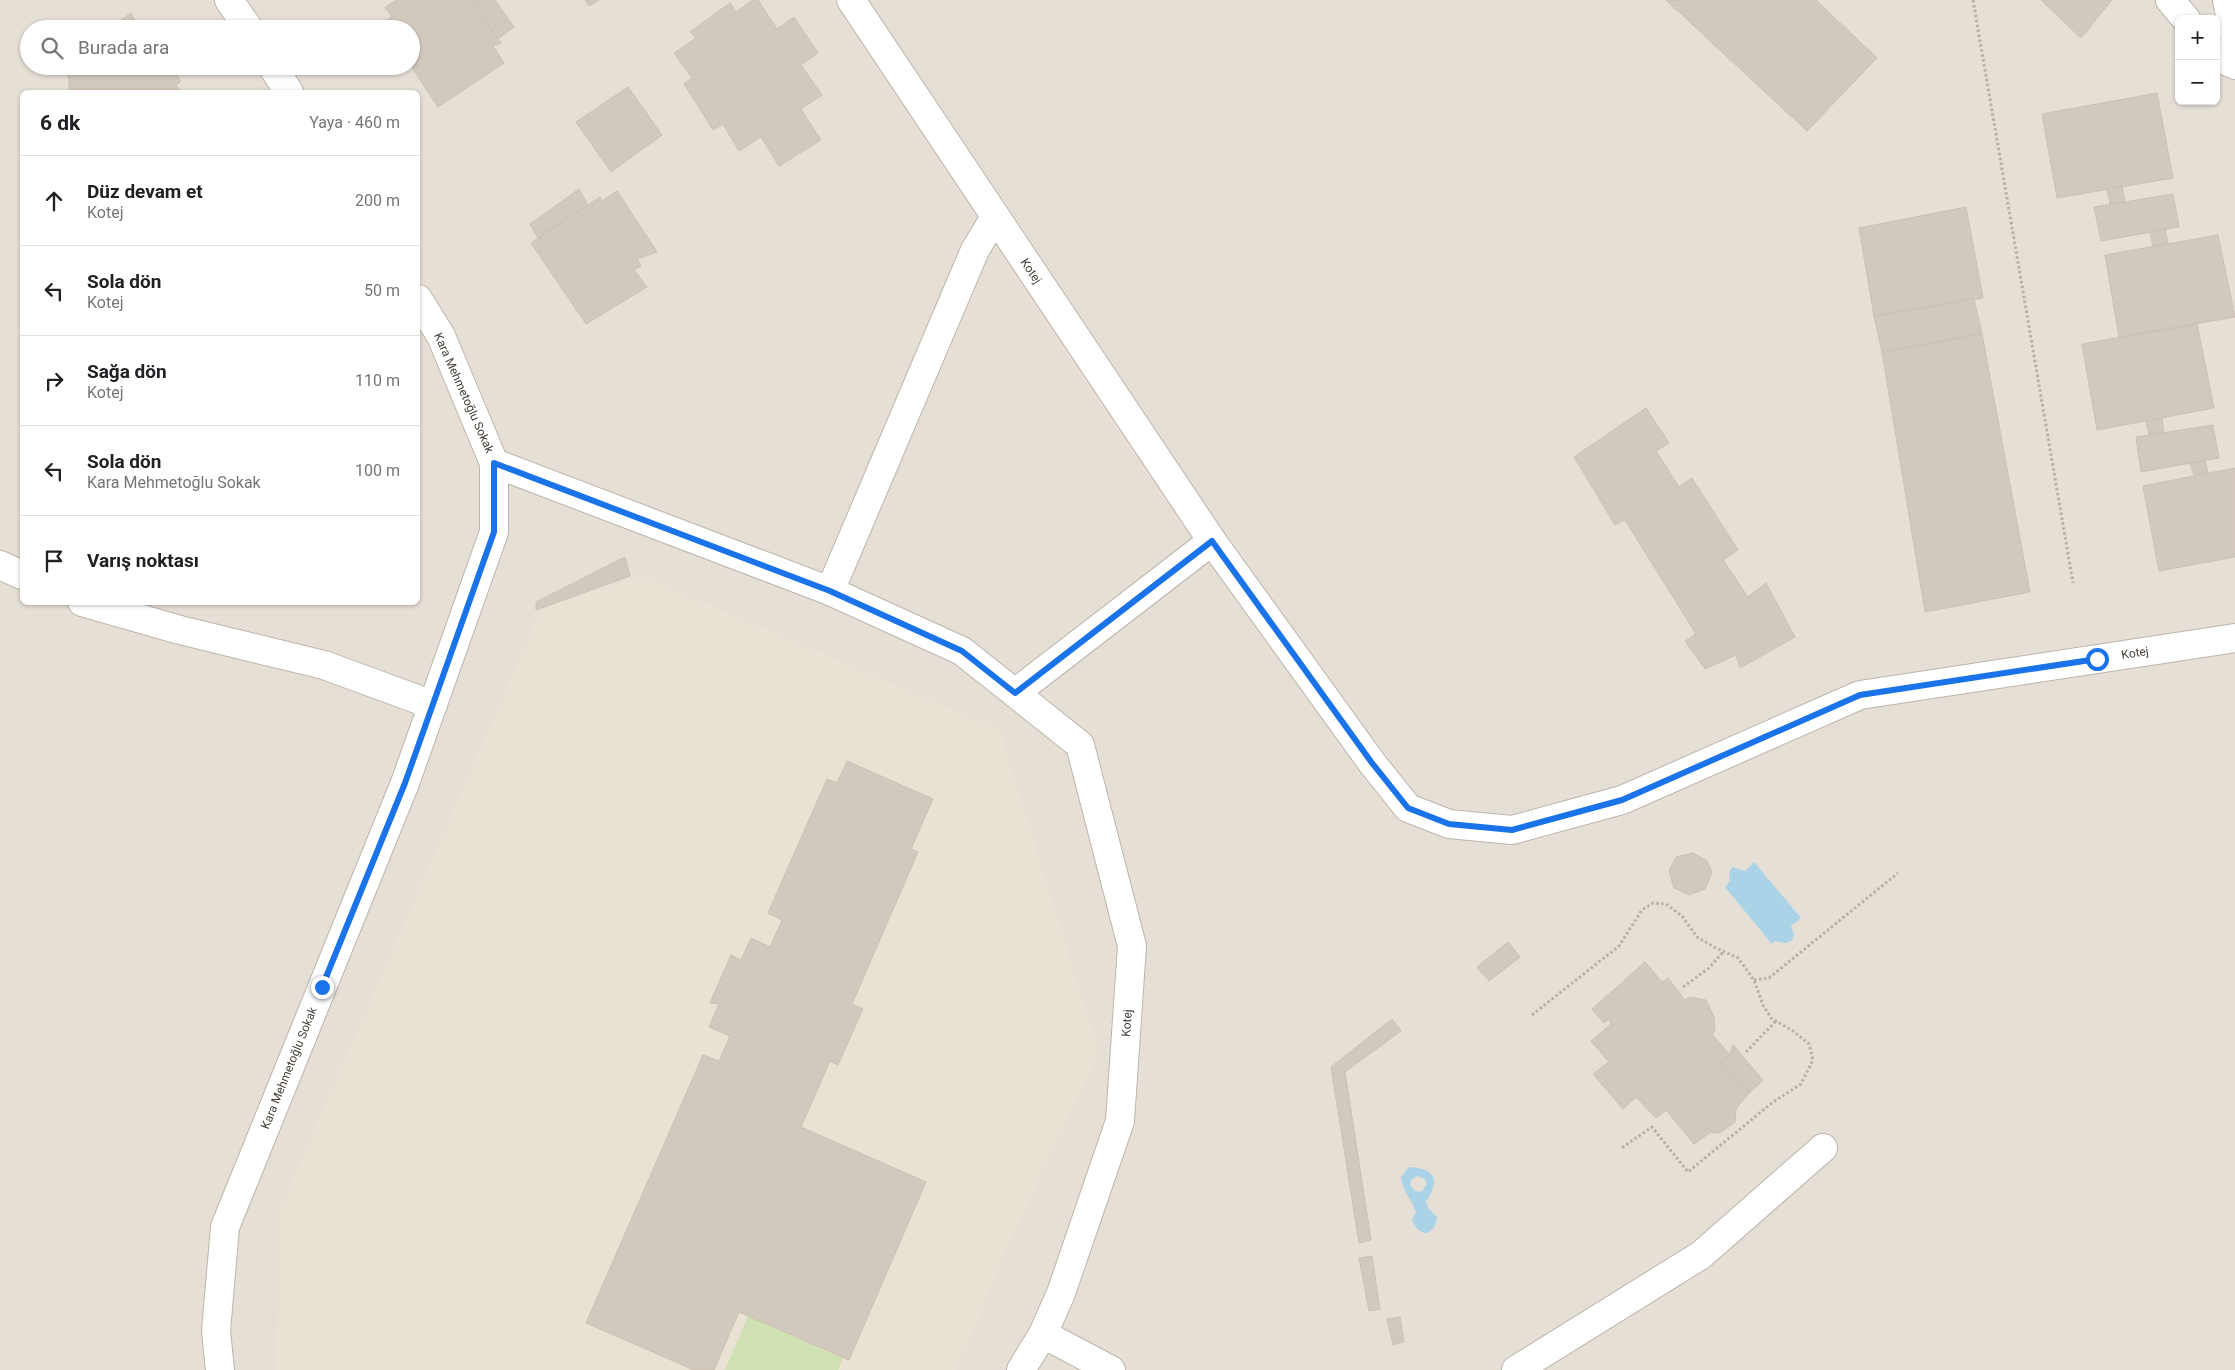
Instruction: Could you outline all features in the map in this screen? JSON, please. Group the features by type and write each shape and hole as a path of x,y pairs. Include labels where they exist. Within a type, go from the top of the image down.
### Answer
{"street":[{"path":"230,0 243,20"},
{"name":"Kotej","path":"851,0 1212,541 1372,763 1408,808 1449,824 1512,830 1622,800 1860,695 2235,638"},
{"path":"2170,0 2183,15"},
{"path":"2227,0 2228,55"},
{"path":"278,75 287,90"},
{"path":"830,591 975,250 994,217"},
{"name":"Kara Mehmetoğlu Sokak","path":"220,1370 216,1331 225,1227 405,783 494,532 494,463 441,336 420,302"},
{"name":"Kotej","path":"494,463 830,591 962,651 1080,745 1132,946 1120,1122 1061,1293 1043,1334 1021,1370"},
{"path":"1015,693 1212,541"},
{"path":"0,565 20,574"},
{"path":"92,605 180,630 324,665 433,705"},
{"path":"1516,1370 1700,1255 1823,1148"},
{"path":"1043,1334 1111,1370"}],"path":[{"path":"1973,0 2074,583"},
{"path":"1754,980 1769,978 1898,873"},
{"path":"1532,1016 1619,946 1642,910 1653,903 1666,904 1682,916 1697,937 1738,958 1754,980 1763,1005 1771,1018 1809,1044 1813,1060 1802,1084 1774,1102 1688,1172 1652,1127 1620,1149"},
{"path":"1683,987 1709,968 1724,951"},
{"path":"1746,1052 1776,1021"}],"shaded area":[{"path":"0,0 2235,0 2235,1370 0,1370"},
{"path":"642,576 1000,730 1099,1053 1005,1252 957,1370 276,1370 280,1208 542,607"}],"green space":[{"path":"748,1316 843,1358 838,1370 725,1370"}],"water":[{"path":"1754,862 1801,918 1791,926 1794,934 1792,940 1786,943 1774,941 1772,944 1725,887 1730,881 1729,873 1732,867 1745,871"},
{"path":"1409,1167 1425,1170 1433,1176 1433,1187 1426,1201 1428,1208 1437,1217 1436,1224 1430,1232 1422,1232 1415,1225 1412,1219 1416,1212 1403,1187 1401,1177","holes":["1417,1176 1425,1179 1427,1184 1421,1192 1415,1191 1410,1185 1411,1180"]}],"building":[{"path":"397,0 472,0 501,43 493,46 504,63 438,107 417,75 420,75 420,20 388,20 392,17 385,7"},
{"path":"472,0 495,0 514,27 498,39"},
{"path":"585,0 599,0 589,6"},
{"path":"753,0 758,0 777,29 794,17 818,53 801,65 822,95 801,109 821,140 779,166 761,137 739,151 723,124 713,130 684,84 692,78 674,53 696,38 690,32 730,3 736,12"},
{"path":"1666,0 1816,0 1877,58 1807,131"},
{"path":"2041,0 2112,0 2081,38"},
{"path":"131,13 134,20 121,20"},
{"path":"67,75 177,75 181,81 176,85 180,90 69,90"},
{"path":"628,87 662,135 611,172 576,122"},
{"path":"2157,93 2173,178 2057,198 2042,114"},
{"path":"2122,186 2125,202 2110,204 2107,189"},
{"path":"579,189 588,205 538,238 530,224"},
{"path":"617,191 657,252 637,259 641,266 634,270 647,287 586,324 531,243 600,197 602,201"},
{"path":"2173,194 2179,227 2101,241 2094,207"},
{"path":"1966,207 1983,298 1874,316 1859,228"},
{"path":"2165,229 2168,243 2153,246 2150,232"},
{"path":"2218,235 2235,317 2119,337 2105,255"},
{"path":"1974,299 1982,334 1882,352 1874,316"},
{"path":"2197,324 2214,408 2097,430 2082,344"},
{"path":"1982,334 2030,592 1925,612 1882,352"},
{"path":"1646,408 1669,443 1656,451 1679,487 1692,478 1738,550 1723,560 1748,597 1766,583 1795,637 1740,668 1736,655 1705,669 1685,641 1696,634 1625,520 1615,525 1574,457"},
{"path":"2162,418 2164,433 2149,435 2146,421"},
{"path":"2213,425 2219,458 2141,472 2136,437"},
{"path":"2205,461 2208,473 2194,476 2190,463"},
{"path":"2235,468 2235,557 2159,571 2143,486"},
{"path":"625,557 630,576 536,610 536,602"},
{"path":"847,761 933,799 911,849 918,852 852,1004 863,1009 838,1065 830,1061 801,1127 926,1182 849,1360 739,1312 714,1370 694,1370 586,1323 703,1055 719,1061 730,1036 709,1027 719,1004 710,1003 731,955 741,960 751,938 770,947 782,920 768,913 827,779 837,783"},
{"path":"1693,853 1707,861 1712,872 1705,889 1689,895 1674,888 1669,871 1676,857"},
{"path":"1508,942 1520,957 1489,981 1477,967"},
{"path":"1645,962 1662,982 1668,978 1685,1000 1690,997 1706,1000 1714,1017 1715,1031 1712,1034 1730,1055 1721,1061 1750,1092 1736,1109 1735,1122 1720,1133 1711,1132 1694,1144 1666,1110 1656,1118 1636,1097 1623,1109 1593,1074 1609,1062 1591,1041 1611,1024 1609,1019 1604,1023 1592,1009"},
{"path":"1392,1019 1401,1031 1345,1072 1371,1240 1359,1243 1331,1067"},
{"path":"1733,1045 1763,1080 1750,1092 1721,1061 1730,1055"},
{"path":"1372,1256 1380,1309 1369,1311 1359,1258"},
{"path":"1400,1317 1404,1342 1393,1345 1387,1319"}],"route":[{"path":"322,987 405,783 494,532 494,463 830,591 962,651 1015,693 1212,541 1372,763 1408,808 1449,824 1512,830 1622,800 1860,695 2097,659"}]}
